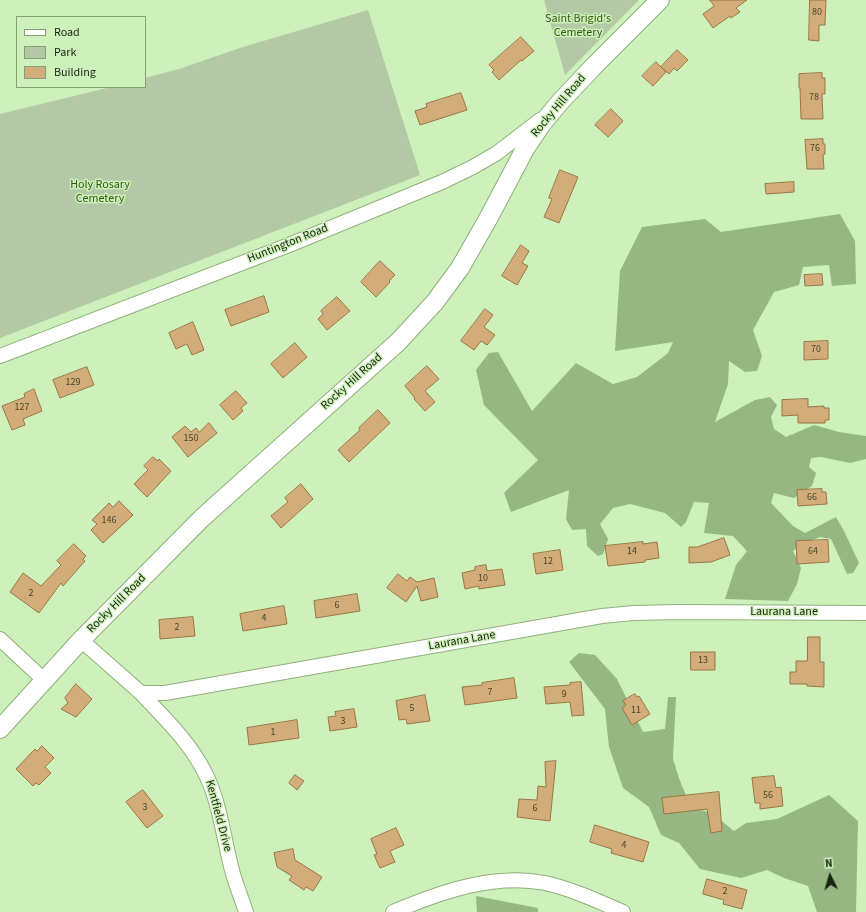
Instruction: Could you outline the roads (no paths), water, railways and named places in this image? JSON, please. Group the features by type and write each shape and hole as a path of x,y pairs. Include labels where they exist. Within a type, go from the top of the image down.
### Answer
{"street":[{"name":"Rocky Hill Road","path":"0,729 81,640 202,518 398,342 426,312 460,268 532,137 560,102 660,0"},
{"name":"Huntington Road","path":"0,356 289,245 463,172 504,148 533,126 560,102"},
{"name":"Laurana Lane","path":"141,693 173,692 602,616 634,613 678,612 866,613"},
{"path":"0,640 44,680"},
{"path":"81,640 141,693"},
{"name":"Kentfield Drive","path":"141,693 185,741 198,759 208,777 216,802 233,875 246,912"},
{"path":"394,912 426,898 457,888 473,884 510,881 545,883 570,890 623,912"}],"park label":[{"name":"Saint Brigid's Cemetery","path":"578,26"},
{"name":"Holy Rosary Cemetery","path":"100,192"}]}
